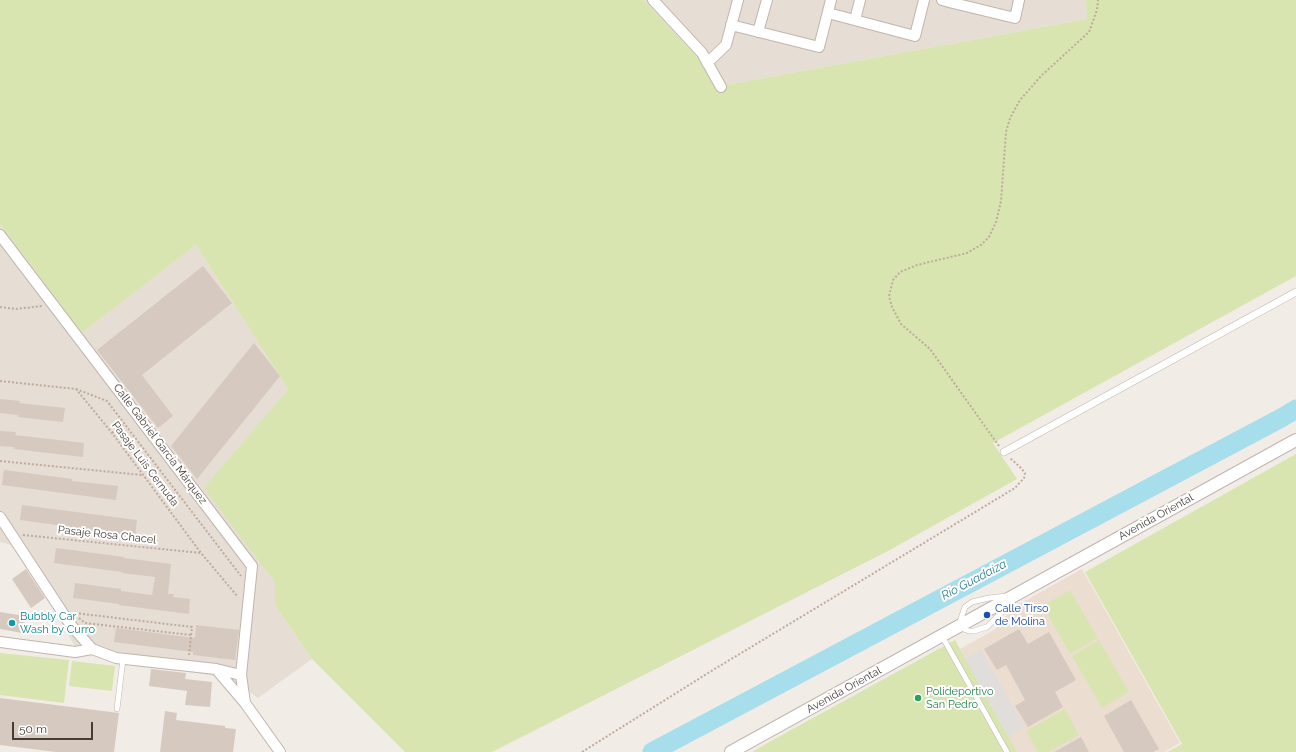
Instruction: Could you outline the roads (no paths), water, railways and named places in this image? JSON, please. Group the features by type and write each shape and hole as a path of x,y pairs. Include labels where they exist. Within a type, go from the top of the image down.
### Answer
{"street":[{"path":"653,0 702,53 721,87"},
{"path":"707,63 726,45 738,0"},
{"path":"758,32 767,0"},
{"path":"731,25 819,48 831,0"},
{"path":"855,20 860,0"},
{"path":"828,13 915,36 924,0"},
{"path":"942,0 953,1 1015,18 1019,0"},
{"name":"Calle Gabriel García Márquez","path":"0,235 252,566 241,675 245,703"},
{"path":"1004,452 1296,292"},
{"name":"Avenida Oriental","path":"731,752 1296,440"},
{"path":"0,517 6,530 64,616 92,649 116,658 216,669 241,675"},
{"path":"0,642 75,652 92,649"},
{"path":"216,669 245,703 280,752"}],"lane":[{"path":"942,636 1007,752"},
{"path":"117,709 123,659"}],"waterway":[{"name":"Rio Guadaiza","path":"652,752 1296,409"}],"place":[{"name":"Calle Tirso de Molina","path":"987,615"},
{"name":"Bubbly Car Wash by Curro","path":"12,623"},
{"name":"Polideportivo San Pedro","path":"918,698"}]}
